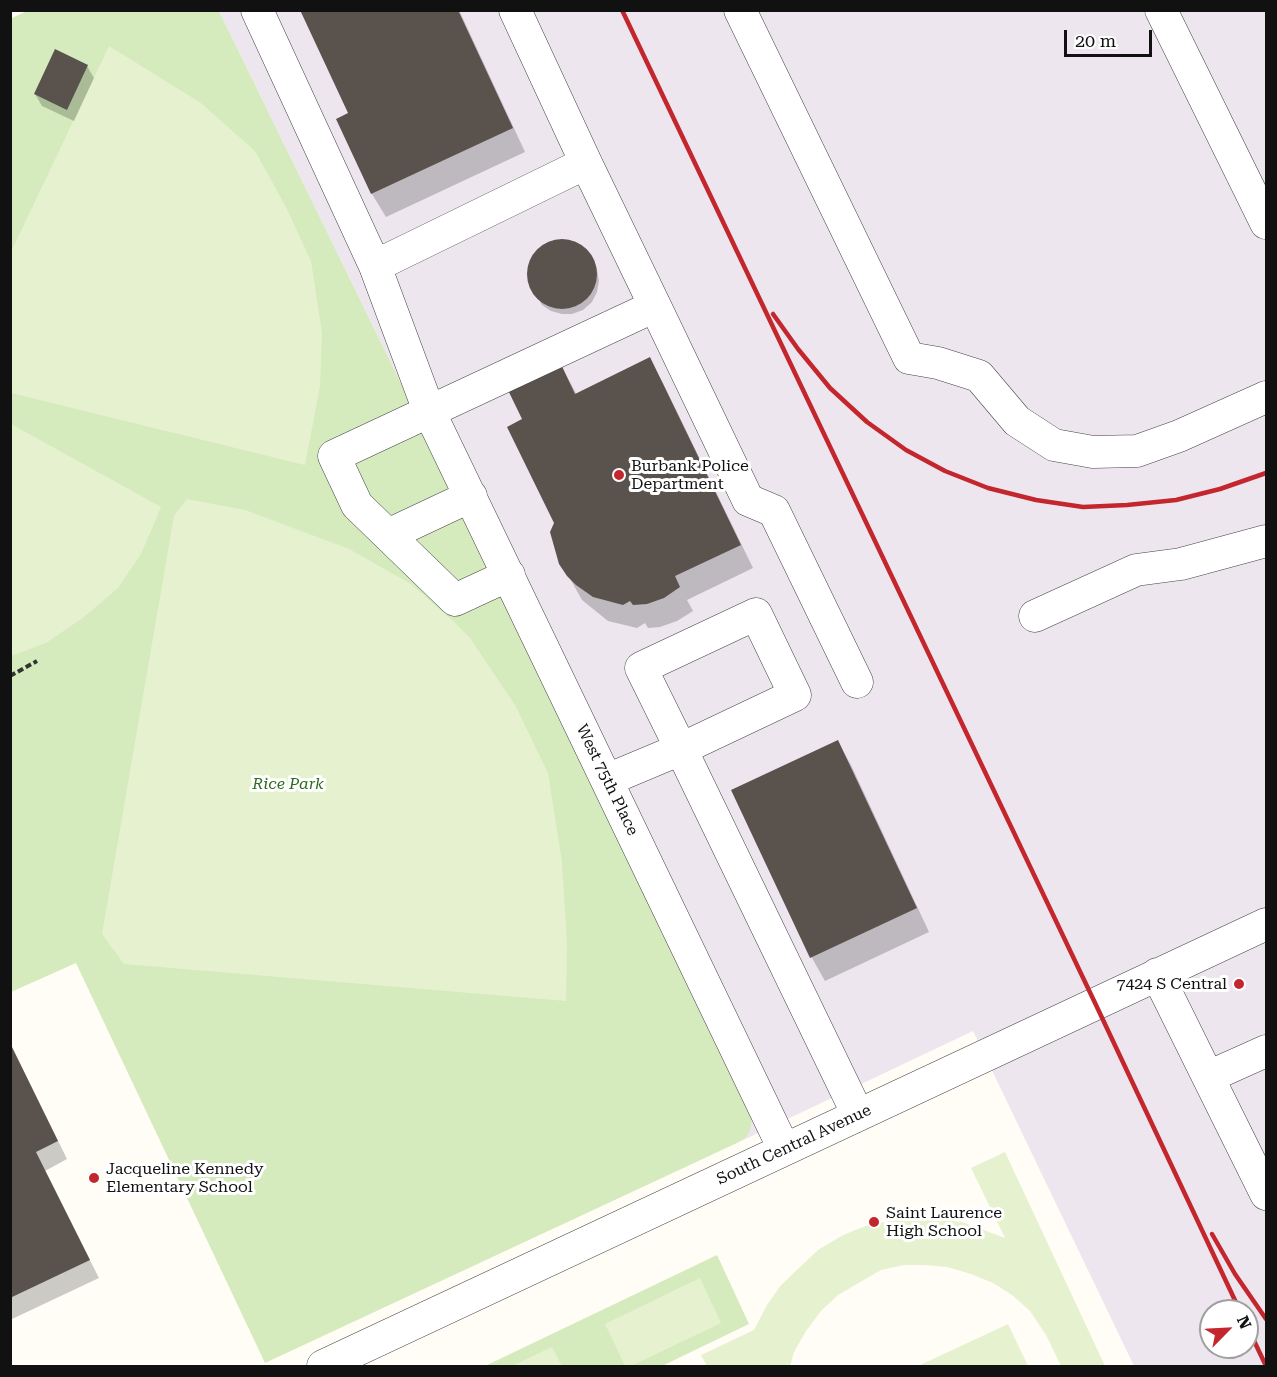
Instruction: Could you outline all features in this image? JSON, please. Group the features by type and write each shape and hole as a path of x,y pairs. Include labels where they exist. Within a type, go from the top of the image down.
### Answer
{"street":[{"name":"West 75th Place","path":"257,10 375,266 429,411 784,1149"},
{"path":"514,10 748,500 774,511 857,682"},
{"path":"740,10 909,358 938,363 979,375 1017,421 1054,445 1093,452 1137,451 1179,436 1266,397"},
{"path":"1161,10 1266,223"},
{"path":"375,266 586,162"},
{"path":"509,574 455,600 357,506 334,456 655,306"},
{"path":"388,535 471,496"},
{"path":"1035,616 1136,570 1181,564 1266,541"},
{"path":"607,780 681,749 795,694 756,614 641,668 681,749 858,1115"},
{"name":"South Central Avenue","path":"323,1366 1266,924"},
{"path":"1157,974 1266,1194"},
{"path":"1208,1077 1266,1051"}],"path":[{"path":"10,676 37,661"}],"shaded area":[{"path":"219,11 1266,11 1266,1366 1134,1366 973,1031 737,1143 745,1137 567,723"}],"green space":[{"name":"Rice Park","path":"29,10 219,11 567,723 752,1117 750,1131 737,1143 265,1363 76,963 11,992 10,19"},
{"path":"109,46 201,103 255,151 286,207 311,261 322,333 320,386 305,465 11,393 11,252"},
{"path":"11,424 161,507 141,554 118,588 84,617 46,643 11,656"},
{"path":"187,499 245,510 349,549 411,584 470,638 515,705 548,773 562,862 567,944 566,1001 124,964 102,934 174,516"},
{"path":"1005,1152 1105,1366 1061,1366 1046,1335 1030,1311 1012,1295 993,1283 947,1267 904,1265 881,1270 838,1295 821,1311 806,1331 794,1352 790,1366 707,1366 701,1355 754,1330 781,1285 818,1250 843,1235 868,1225 916,1217 962,1222 1005,1238 971,1168"},
{"path":"717,1255 749,1324 662,1366 485,1366"},
{"path":"700,1278 721,1323 631,1366 625,1366 605,1324"},
{"path":"1008,1324 1028,1366 918,1366"},
{"path":"552,1347 562,1366 512,1366"}],"building":[{"path":"300,10 458,10 513,128 371,194 336,119 348,113"},
{"path":"55,49 88,65 67,110 34,94"},
{"path":"562,239 575,242 587,249 594,261 597,274 594,287 587,299 575,306 562,309 549,306 537,299 530,287 527,274 530,261 537,249 549,242"},
{"name":"Burbank Police Department","path":"650,357 741,545 675,576 680,587 664,598 647,604 633,605 630,601 623,605 593,597 576,585 559,564 550,532 554,523 507,427 522,419 506,386 559,360 575,394"},
{"path":"838,740 917,908 810,958 731,790"},
{"path":"10,1043 58,1141 36,1152 90,1260 10,1298"}],"railway":[{"path":"622,10 1234,1299"},
{"path":"773,314 830,388 867,422 906,450 945,471 988,488 1036,500 1083,507 1127,505 1176,500 1220,489 1266,473"},
{"path":"1212,1234 1235,1274 1266,1319"},
{"path":"1259,1351 1266,1366"}],"place":[{"name":"Burbank Police Department","path":"619,475"},
{"name":"7424 S Central","path":"1239,984"},
{"name":"Jacqueline Kennedy Elementary School","path":"94,1178"},
{"name":"Saint Laurence High School","path":"874,1222"}]}
